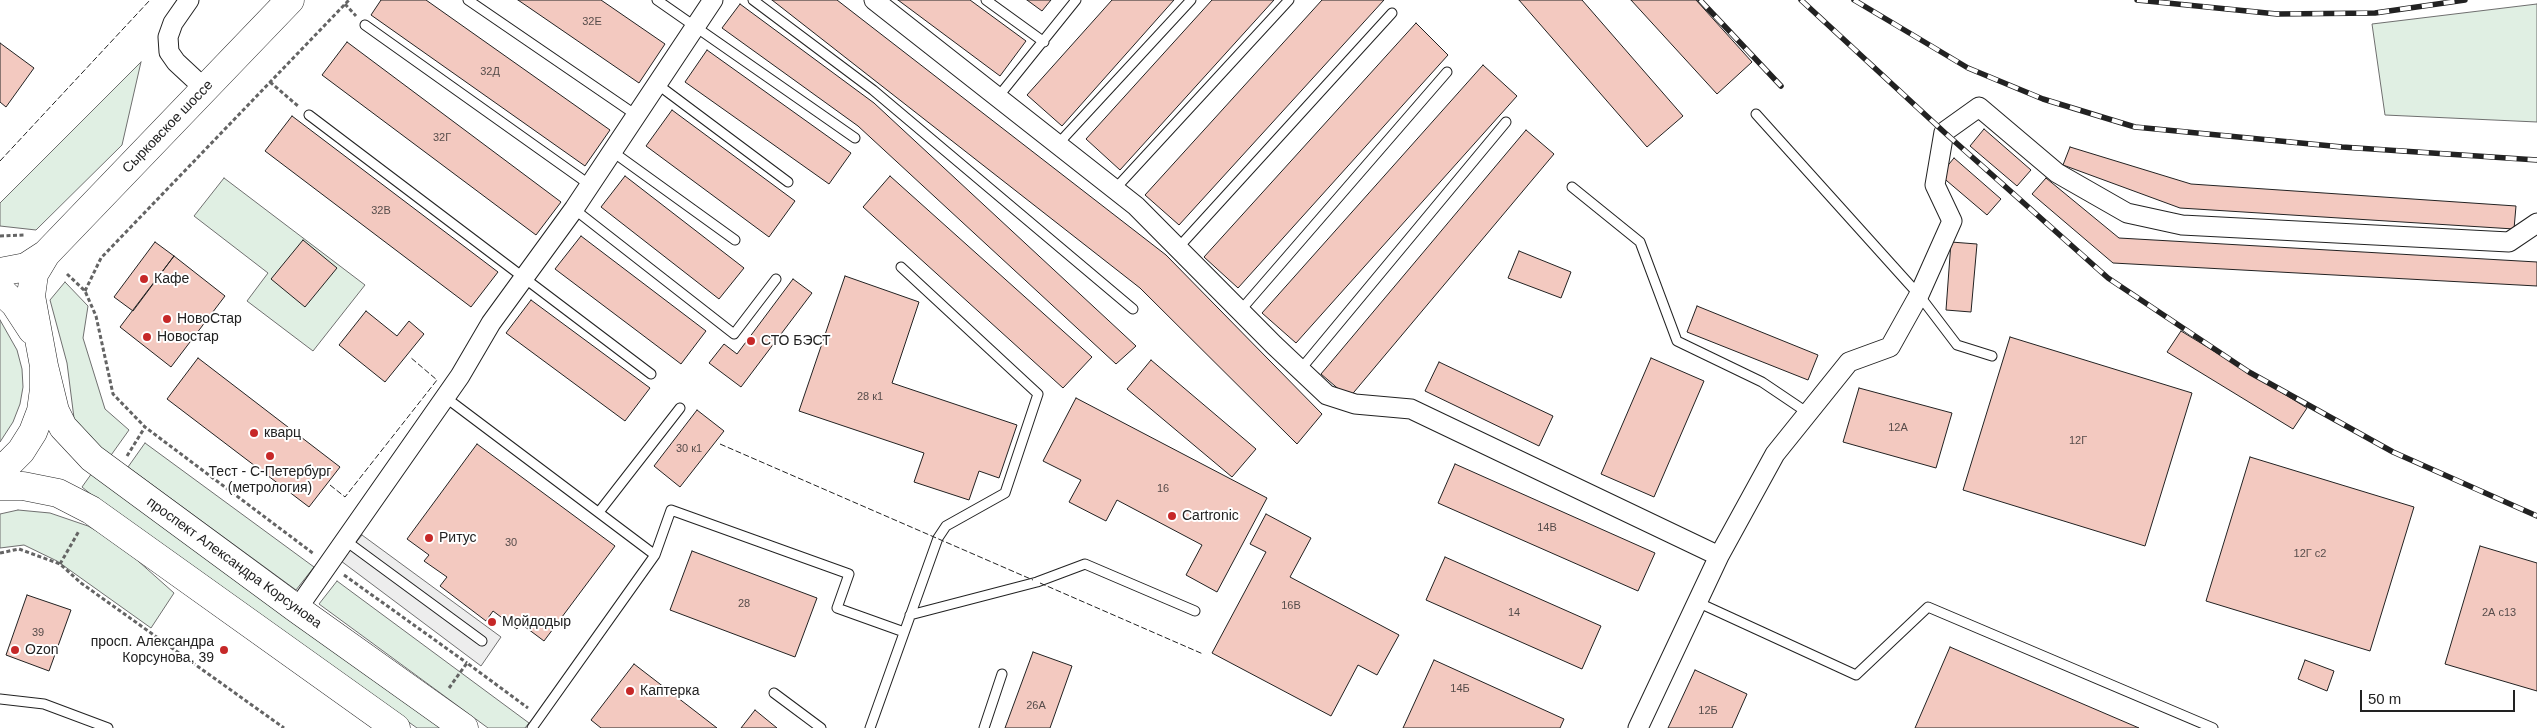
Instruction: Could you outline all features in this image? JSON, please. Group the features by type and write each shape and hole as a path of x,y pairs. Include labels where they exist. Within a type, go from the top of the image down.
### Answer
{"main road":[{"name":"Сырковское шоссе","path":"46,254 290,0"},
{"path":"0,272 26,267 46,254"},
{"path":"0,472 21,451 33,432 41,411 44,389 41,355 30,296 34,274 46,254"},
{"path":"0,290 15,304 28,323 41,355"},
{"name":"проспект Александра Корсунова","path":"41,355 55,411 73,440 115,475 297,609 464,728"},
{"path":"0,486 23,486 58,493 91,510 396,728"}],"street":[{"path":"190,0 173,23 168,37 169,52 176,62 205,89"},
{"path":"297,609 445,398 491,323 574,209 713,0"},
{"path":"874,0 1136,206 1327,395 1355,404 1411,409 1719,556"},
{"path":"1638,728 1719,556 1775,454 1849,362 1890,347 1919,296 1952,221 1935,185 1944,132 1979,107 2057,173 2127,213 2182,226 2509,242 2537,223"}],"lane":[{"path":"468,0 636,115"},
{"path":"657,0 855,138"},
{"path":"753,0 873,90 1133,309"},
{"path":"986,0 1044,42"},
{"path":"998,97 1076,0"},
{"path":"1058,144 1191,0"},
{"path":"1115,190 1288,0"},
{"path":"1178,248 1392,13"},
{"path":"365,25 590,185"},
{"path":"1240,311 1448,72"},
{"path":"657,84 788,182"},
{"path":"1756,114 1919,296 1957,345 1992,356"},
{"path":"309,115 651,374"},
{"path":"1300,370 1506,122"},
{"path":"612,152 735,240"},
{"path":"1572,186 1640,242 1677,341 1762,382 1808,413"},
{"path":"574,209 734,334 776,279"},
{"path":"870,728 938,538 946,526 1005,493 1038,394 901,267"},
{"path":"445,398 655,555"},
{"path":"599,512 680,408"},
{"path":"532,728 655,555 671,510 849,574 837,608 904,632"},
{"path":"346,541 482,641"},
{"path":"910,615 1037,582 1085,564 1195,611"},
{"path":"1697,602 1856,675 1928,607 2213,728"},
{"path":"984,728 1002,674"},
{"path":"774,693 820,728"},
{"path":"0,699 44,704 108,728"}],"path":[{"path":"85,291 101,258 348,0"},
{"path":"270,82 309,115"},
{"path":"0,236 24,236"},
{"path":"68,274 85,291 96,316 113,394 145,427 215,482 540,717"},
{"path":"0,553 19,549 60,564 81,584 284,728"},
{"path":"434,707 467,663"}],"green space":[{"path":"2537,4 2537,122 2385,115 2372,24"},
{"path":"141,62 122,145 36,230 0,226 0,203"},
{"path":"224,178 365,285 313,351 247,301 268,273 194,216"},
{"path":"65,282 88,306 83,338 105,409 129,430 109,458 75,426 67,363 50,300"},
{"path":"0,320 17,350 22,369 23,387 20,404 13,422 0,442"},
{"path":"145,443 314,567 296,590 128,467"},
{"path":"92,473 107,486 445,728 417,728 98,500 82,487"},
{"path":"18,510 50,513 88,526 119,544 174,593 151,628 57,561 24,545 0,548 0,514"},
{"path":"337,581 529,723 525,728 488,728 319,604"}],"shaded area":[{"path":"362,535 501,637 481,666 341,561"}],"building":[{"path":"381,0 426,0 610,130 585,166 371,15"},
{"path":"518,0 601,0 665,44 639,83"},
{"path":"772,0 837,0 1166,255 1322,414 1297,444 1140,288"},
{"path":"898,0 970,0 1026,41 1000,76"},
{"path":"1027,0 1051,0 1042,11"},
{"path":"1112,0 1174,0 1062,126 1027,95"},
{"path":"1212,0 1274,0 1120,170 1086,139"},
{"path":"1322,0 1384,0 1179,225 1145,195"},
{"path":"1519,0 1582,0 1683,116 1647,147"},
{"path":"1631,0 1696,0 1752,62 1717,94"},
{"path":"740,4 874,103 1136,346 1116,364 858,126 722,28"},
{"path":"1416,23 1448,55 1238,288 1204,257"},
{"path":"347,42 561,202 536,235 322,75"},
{"path":"0,43 34,68 6,107 0,102"},
{"path":"707,50 851,153 829,184 685,82"},
{"path":"1483,65 1517,96 1296,343 1262,313"},
{"path":"672,110 795,201 769,237 646,146"},
{"path":"292,116 498,272 471,307 265,151"},
{"path":"1984,129 2031,170 2017,186 1970,146"},
{"path":"1526,130 1554,154 1349,398 1321,374"},
{"path":"2070,147 2191,184 2516,206 2514,229 2180,208 2063,165"},
{"path":"1954,158 2001,199 1987,215 1940,175"},
{"path":"625,176 744,268 719,299 601,207"},
{"path":"890,176 1092,357 1063,388 863,207"},
{"path":"2046,178 2119,238 2537,262 2537,286 2113,263 2032,194"},
{"path":"581,236 706,331 681,364 555,269"},
{"path":"303,240 337,268 305,307 271,279"},
{"path":"155,242 174,256 133,311 114,297"},
{"path":"1951,242 1977,244 1971,312 1946,310"},
{"path":"1519,251 1571,272 1561,298 1508,278"},
{"name":"НовоСтар","path":"174,256 225,296 171,367 120,327"},
{"path":"845,276 919,302 892,383 1017,425 999,478 979,471 969,500 914,482 924,453 799,411"},
{"path":"793,279 812,293 741,387 709,363 724,344 737,354"},
{"path":"531,300 650,388 625,421 506,333"},
{"path":"1697,306 1818,355 1808,380 1687,332"},
{"path":"366,311 397,336 409,321 424,334 385,382 339,345"},
{"path":"2181,331 2307,408 2293,429 2167,352"},
{"path":"2010,337 2192,393 2145,546 1963,490"},
{"name":"кварц","path":"198,358 340,467 309,507 167,399"},
{"path":"1651,358 1704,381 1654,497 1601,474"},
{"path":"1151,360 1256,449 1232,477 1127,389"},
{"path":"1439,362 1553,416 1539,446 1425,391"},
{"path":"1859,388 1952,413 1936,468 1843,442"},
{"path":"1076,398 1267,498 1217,592 1186,575 1202,545 1117,500 1106,521 1069,502 1081,480 1043,461"},
{"path":"697,410 724,431 680,487 654,466"},
{"path":"477,444 615,546 544,641 520,623 517,629 493,611 486,621 440,586 447,577 424,561 429,555 407,539"},
{"path":"2250,457 2414,507 2370,651 2206,601"},
{"path":"1455,464 1655,553 1638,591 1438,503"},
{"path":"1266,514 1311,538 1290,577 1399,635 1377,675 1358,665 1331,716 1212,653 1266,552 1250,544"},
{"path":"2480,546 2537,563 2537,691 2445,664"},
{"path":"692,551 817,598 795,657 670,610"},
{"path":"1445,557 1601,626 1582,669 1426,600"},
{"path":"27,595 71,610 49,671 6,655"},
{"path":"1950,647 2139,728 1915,728"},
{"path":"1033,652 1072,666 1050,728 1005,728"},
{"path":"1434,660 1564,719 1560,728 1403,728"},
{"path":"2305,660 2334,671 2327,691 2298,679"},
{"path":"634,664 717,728 601,728 591,720"},
{"path":"1695,670 1747,694 1732,728 1668,728"},
{"path":"755,710 777,728 741,728"}],"railway":[{"path":"1700,0 1781,86"},
{"path":"1801,0 1944,132 2108,278 2249,372 2393,452 2537,516"},
{"path":"1854,0 1968,68 2043,99 2135,127 2342,147 2537,160"},
{"path":"2137,0 2277,14 2375,13 2465,0"}],"fence":[{"path":"0,161 150,0"},
{"path":"330,485 345,497 437,380 410,357"},
{"path":"720,444 1033,580"},
{"path":"1040,583 1203,654"}],"place":[{"name":"Кафе","path":"144,279"},
{"name":"НовоСтар","path":"167,319"},
{"name":"Новостар","path":"147,337"},
{"name":"СТО БЭСТ","path":"751,341"},
{"name":"кварц","path":"254,433"},
{"name":"Тест - С-Петербург (метрология)","path":"270,456"},
{"name":"Cartronic","path":"1172,516"},
{"name":"Ритус","path":"429,538"},
{"name":"Мойдодыр","path":"492,622"},
{"name":"Ozon","path":"15,650"},
{"name":"просп. Александра Корсунова, 39","path":"224,650"},
{"name":"Каптерка","path":"630,691"}]}
